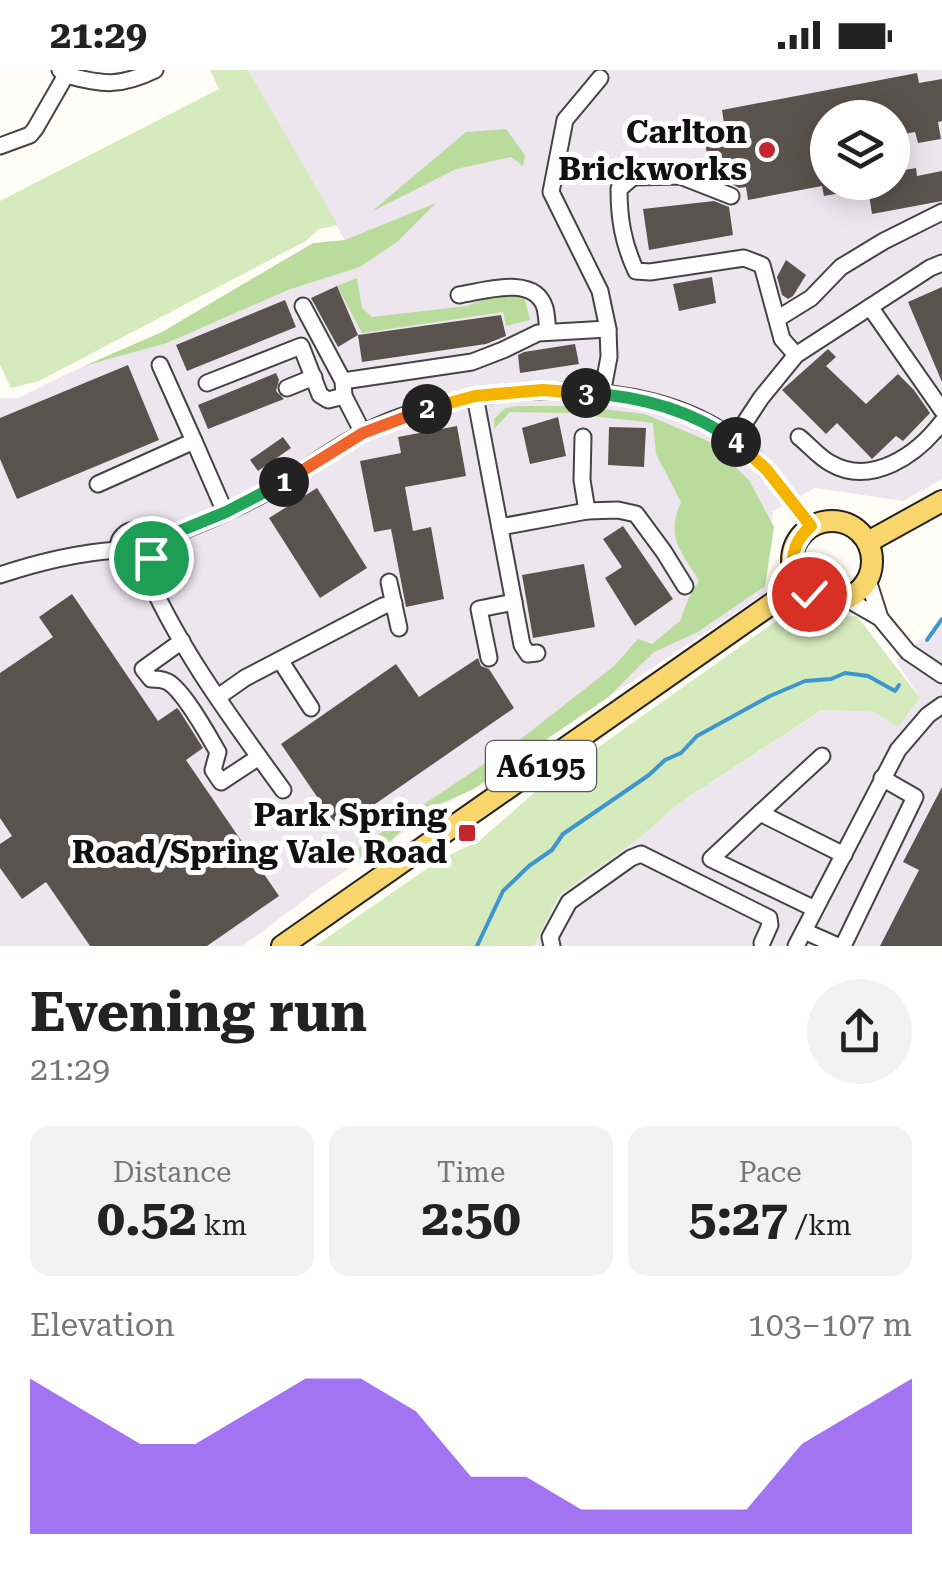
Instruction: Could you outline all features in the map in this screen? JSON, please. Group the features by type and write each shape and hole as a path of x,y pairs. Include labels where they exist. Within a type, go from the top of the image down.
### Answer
{"main road":[{"path":"868,542 942,500"},
{"path":"832,520 843,522 853,526 868,542 873,560 868,580 847,599 821,600 809,594 794,575 793,553 802,534 811,526 832,520"},
{"name":"A6195","path":"282,946 800,584"}],"street":[{"path":"0,146 36,129 63,73 112,84 152,71"},
{"path":"600,78 565,120 552,192 600,291 609,357 602,394"},
{"path":"731,196 680,176 634,177 619,189 619,218 626,250 636,271 744,258 762,266 782,339 796,354"},
{"path":"777,319 811,298 840,266 942,212"},
{"path":"734,439 796,354 942,263"},
{"path":"459,295 526,288 538,295 545,306 548,332"},
{"path":"303,306 363,433"},
{"path":"870,307 942,410"},
{"path":"208,383 301,346 320,396 328,400 344,388 472,362 538,333 608,328"},
{"path":"160,365 226,512"},
{"path":"287,388 314,377"},
{"path":"153,542 271,490 363,433 426,409 475,396 542,390 652,402 695,417 734,439 766,469 811,526"},
{"path":"475,396 522,640 528,654 537,653"},
{"path":"799,437 830,464 852,472 873,472 904,458 942,422"},
{"path":"584,437 582,480 587,511"},
{"path":"98,484 194,441"},
{"path":"500,527 587,511 636,514 685,586"},
{"path":"132,530 142,531 153,542 154,553 148,562 134,566 124,563 117,550 119,540 132,530"},
{"path":"0,575 86,552 117,550"},
{"path":"143,565 182,640 283,790"},
{"path":"868,580 880,618"},
{"path":"389,582 399,628"},
{"path":"847,599 880,618 908,652 942,675 942,695"},
{"path":"489,658 479,609 514,602"},
{"path":"218,697 244,678 394,603"},
{"path":"182,640 143,669 151,679 173,686 203,725 218,752 213,770 221,782 259,757"},
{"path":"280,660 311,708"},
{"path":"882,778 915,797 841,946 800,938 882,778 898,750 928,715 942,705"},
{"path":"815,909 711,859 822,756"},
{"path":"760,813 844,854"},
{"path":"552,946 550,937 569,902 640,854 769,918 764,945"}],"shaded area":[{"path":"248,70 942,70 942,479 903,501 815,488 773,511 764,594 327,883 243,946 0,946 0,398 18,398 84,366 167,343 288,290 360,267"},
{"path":"942,624 942,946 534,946 559,895 641,837 678,804 823,710 875,712 920,698 896,661 921,639 928,643"}],"green space":[{"path":"210,70 248,70 338,225 319,229 306,241 39,381 11,388 0,365 0,201 219,89"},
{"path":"506,129 525,155 523,166 511,157 456,169 371,212 466,132"},
{"path":"436,203 397,242 360,267 288,290 167,343 84,366 162,332 313,243 345,240"},
{"path":"357,278 362,308 372,317 466,306 492,297 524,296 530,320 506,326 503,312 362,333 337,286"},
{"path":"577,406 645,414 708,441 749,480 774,527 765,586 698,632 654,652 607,698 474,789 419,813 373,859 341,867 339,861 517,742 614,666 638,639 652,644 680,621 699,581 677,543 675,525 681,502 656,454 653,423 566,413 510,412 494,429 494,419 505,408"},
{"path":"785,615 857,616 920,698 898,727 875,712 822,710 678,804 641,837 559,895 534,946 315,946 441,859 479,841 535,792"}],"building":[{"name":"Carlton Brickworks","path":"917,73 919,83 942,79 942,121 938,122 941,139 918,143 915,132 910,133 910,100 810,100 810,188 748,200 746,187 732,184 729,170 716,173 713,158 708,159 702,127 724,123 722,110"},
{"name":"Carlton Brickworks","path":"916,168 917,176 942,171 942,201 872,214 870,200 910,200 910,169"},
{"path":"714,201 729,207 733,235 649,250 643,209"},
{"path":"786,260 806,275 788,299 782,295 777,277"},
{"path":"712,277 716,303 679,311 673,284"},
{"path":"337,286 358,335 338,347 311,298"},
{"path":"942,287 942,382 908,302"},
{"path":"285,300 296,327 187,371 176,345"},
{"path":"501,315 506,336 486,344 362,362 358,335"},
{"path":"575,344 579,364 520,373 518,355"},
{"path":"828,349 836,357 826,366 866,404 898,374 930,413 903,441 896,436 872,459 837,423 826,434 782,390"},
{"path":"128,365 159,440 17,499 0,459 0,418"},
{"path":"276,373 276,391 284,399 208,429 198,405"},
{"path":"558,417 566,456 530,464 522,428"},
{"path":"457,426 466,476 405,487 413,531 431,527 444,599 406,607 391,529 374,532 360,461 401,453 398,437"},
{"path":"609,427 646,428 644,467 608,465"},
{"path":"283,437 291,448 258,471 250,460"},
{"path":"317,488 367,568 320,598 269,518"},
{"path":"623,526 673,599 635,626 605,578 622,567 603,539"},
{"path":"584,564 595,627 533,638 522,575"},
{"path":"72,594 158,721 179,710 203,748 186,760 279,896 207,946 90,946 46,882 22,899 0,868 0,844 12,836 0,818 0,673 53,637 39,617"},
{"path":"478,658 514,708 339,829 281,744 396,664 419,697"},
{"path":"942,787 942,946 880,946 919,870 903,862"}],"waterway":[{"path":"927,640 942,619"},
{"path":"477,946 503,891 529,866 552,850 563,834 665,760 681,753 697,736 805,681 831,679 845,673 868,676 895,691 899,685"}],"place":[{"name":"Carlton Brickworks","path":"767,150"},
{"name":"Park Spring Road/Spring Vale Road","path":"467,833"}],"route":[{"path":"151,558 153,542 271,490 363,433 426,409 475,396 542,390 652,402 695,417 734,439 766,469 811,526 796,542 792,564 794,575 809,594"}]}
